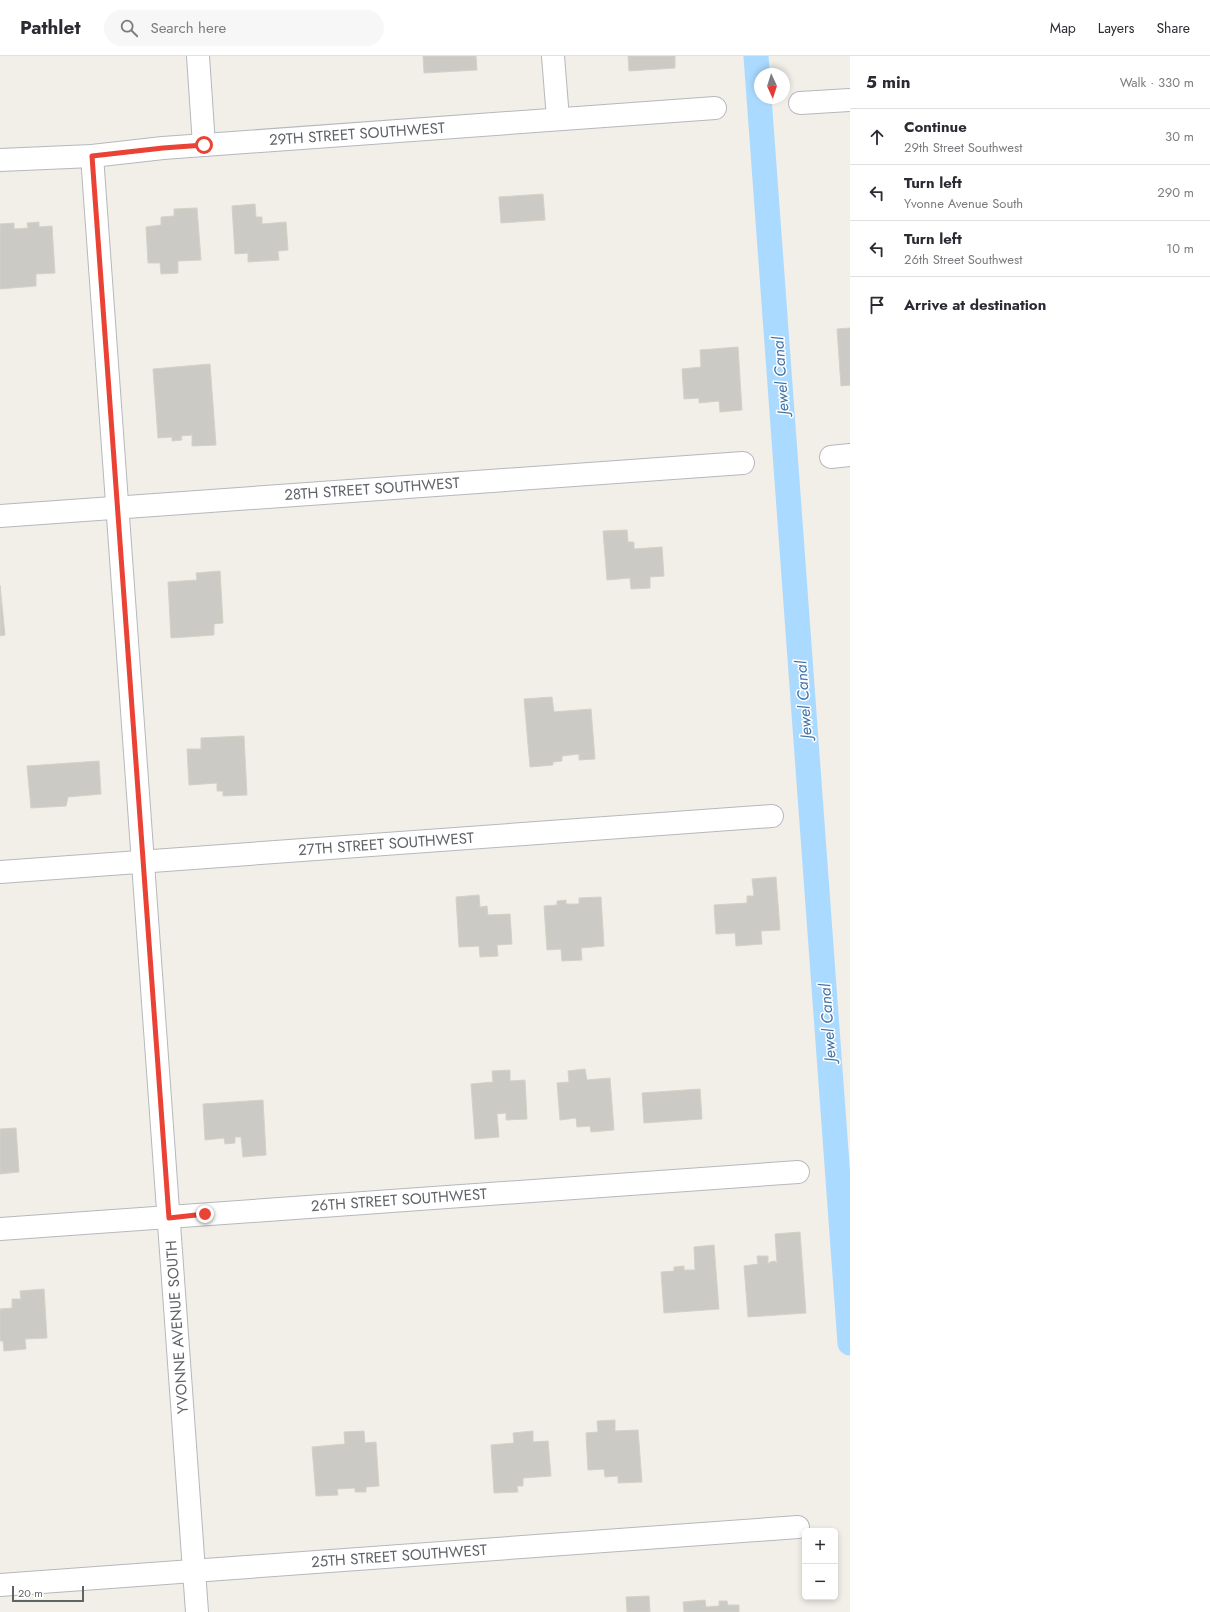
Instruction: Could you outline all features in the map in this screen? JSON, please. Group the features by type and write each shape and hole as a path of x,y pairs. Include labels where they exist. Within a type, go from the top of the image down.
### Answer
{"street":[{"path":"198,56 204,145"},
{"path":"553,56 558,119"},
{"path":"800,103 850,100"},
{"name":"29TH STREET SOUTHWEST","path":"0,160 92,156 163,148 715,108"},
{"name":"YVONNE AVENUE SOUTH","path":"92,156 197,1612"},
{"name":"28TH STREET SOUTHWEST","path":"0,516 743,462"},
{"name":"27TH STREET SOUTHWEST","path":"0,872 772,816"},
{"name":"26TH STREET SOUTHWEST","path":"0,1229 798,1172"},
{"name":"25TH STREET SOUTHWEST","path":"0,1585 798,1527"}],"building":[{"path":"423,56 476,56 477,70 424,73"},
{"path":"628,56 675,56 675,68 629,71"},
{"path":"543,194 545,220 501,223 499,197"},
{"path":"255,204 256,217 262,217 262,224 286,222 288,250 278,251 279,260 248,262 248,253 235,254 232,206"},
{"path":"197,208 201,260 178,261 178,273 161,274 160,263 148,263 146,227 161,225 161,217 174,216 174,209"},
{"path":"39,222 39,227 52,226 55,273 36,274 36,286 0,289 0,224 14,223 14,229 28,228 27,223"},
{"path":"850,328 850,385 841,386 837,329"},
{"path":"738,347 742,410 720,412 719,401 699,403 699,398 684,399 682,369 701,367 700,350"},
{"path":"210,364 216,445 192,446 192,435 181,436 182,440 172,441 172,437 158,438 153,369"},
{"path":"627,530 628,542 634,542 634,549 662,547 664,576 650,577 650,588 631,589 630,578 607,580 603,531"},
{"path":"220,571 223,623 214,624 214,635 171,638 168,582 197,580 196,573"},
{"path":"0,585 5,635 0,636"},
{"path":"552,697 554,712 591,709 595,759 579,760 579,754 562,756 562,761 553,762 553,765 530,767 524,699"},
{"path":"244,736 247,795 223,796 223,791 217,791 217,783 189,785 187,749 201,749 201,738"},
{"path":"99,761 101,794 68,797 66,806 31,808 27,766"},
{"path":"776,877 780,930 761,931 762,944 736,946 735,933 716,934 714,905 747,903 747,896 754,896 752,879"},
{"path":"479,895 480,907 487,906 488,915 510,914 512,944 497,945 498,956 480,957 479,946 459,947 456,897"},
{"path":"601,897 604,946 581,948 582,960 562,961 561,949 547,950 544,906 557,905 557,901 566,900 566,904 579,904 579,898"},
{"path":"585,1069 587,1080 610,1078 614,1130 591,1132 590,1126 577,1127 576,1118 560,1120 557,1083 569,1082 568,1071"},
{"path":"510,1070 510,1081 525,1080 527,1119 506,1120 506,1113 497,1114 499,1137 475,1139 471,1084 493,1082 492,1071"},
{"path":"700,1089 702,1119 644,1123 642,1093"},
{"path":"263,1100 266,1155 243,1157 241,1137 235,1137 235,1143 225,1144 224,1138 205,1140 203,1104"},
{"path":"16,1128 19,1172 0,1174 0,1129"},
{"path":"800,1232 806,1313 748,1317 744,1266 758,1264 757,1256 768,1256 768,1264 775,1261 777,1263 775,1234"},
{"path":"714,1245 719,1309 664,1313 661,1272 674,1271 674,1267 684,1266 684,1270 695,1270 694,1247"},
{"path":"44,1289 47,1338 25,1339 26,1349 4,1351 3,1341 0,1341 0,1309 12,1308 12,1299 21,1299 20,1291"},
{"path":"615,1420 615,1431 638,1430 642,1482 618,1483 618,1476 605,1477 604,1469 588,1470 586,1433 598,1432 597,1421"},
{"path":"364,1431 365,1443 376,1442 379,1486 366,1487 366,1492 355,1492 355,1488 337,1489 338,1495 316,1496 312,1447 345,1444 344,1432"},
{"path":"533,1431 533,1442 548,1441 551,1476 523,1478 523,1486 517,1486 518,1492 494,1493 491,1445 514,1443 513,1433"},
{"path":"649,1596 650,1612 627,1612 626,1597"},
{"path":"705,1600 706,1607 719,1606 719,1601 727,1601 728,1605 739,1605 739,1612 684,1612 683,1602"}],"waterway":[{"name":"Jewel Canal","path":"756,56 850,1343"}],"route":[{"path":"204,145 92,156 169,1218 205,1214"}]}
